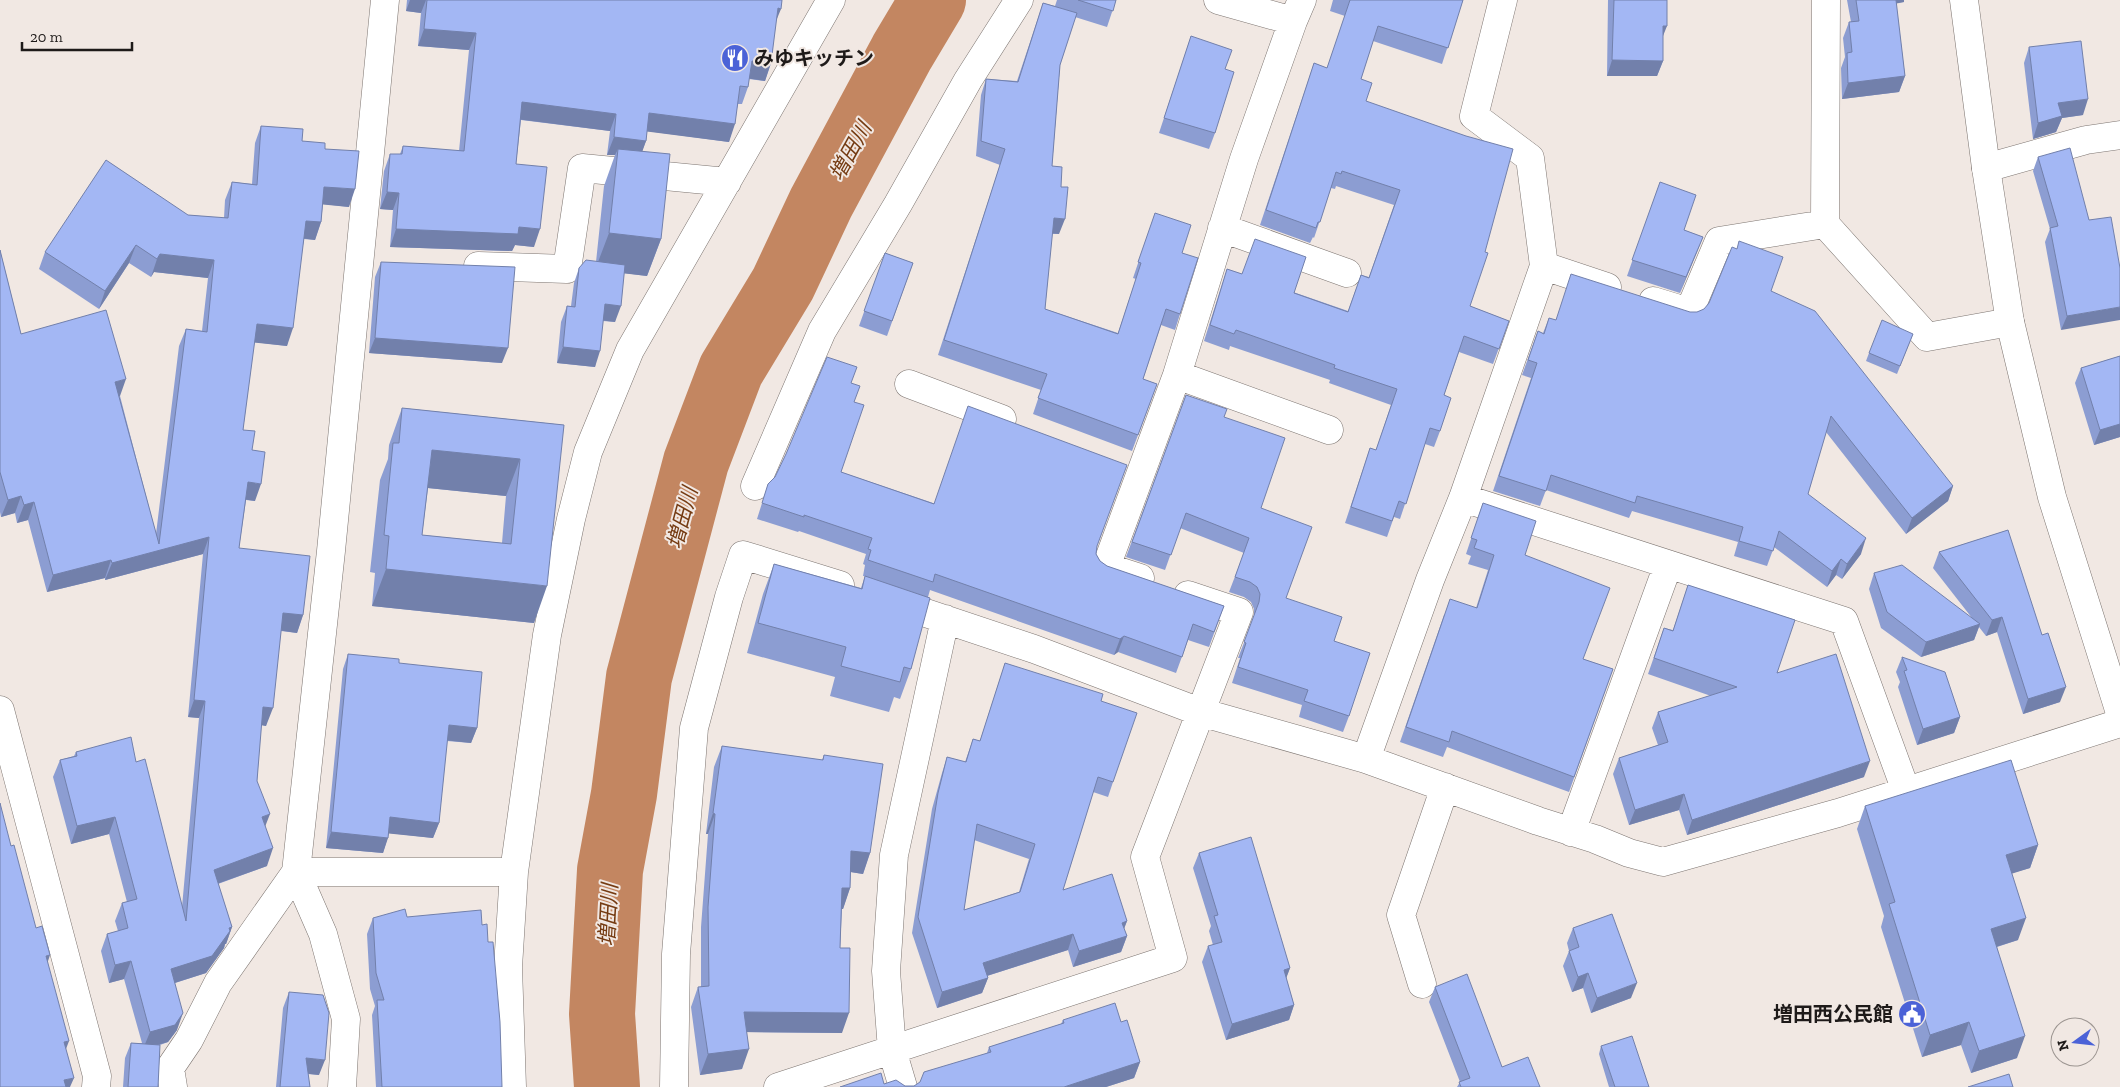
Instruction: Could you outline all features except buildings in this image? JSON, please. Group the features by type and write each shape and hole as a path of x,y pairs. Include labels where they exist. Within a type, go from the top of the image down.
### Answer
{"street":[{"path":"173,1087 170,1068 189,1040 218,983 296,872 331,550 385,0"},
{"path":"512,1087 508,967 514,872 547,635 571,519 588,452 630,350 831,0"},
{"path":"754,486 822,331 898,204 968,80 1019,0"},
{"path":"778,1087 1173,958 1145,857 1238,612 1106,567 1132,468 1177,375 1244,158 1298,11 1218,0"},
{"path":"1366,759 1430,580 1463,498 1544,266 1530,158 1474,116 1503,0"},
{"path":"1826,0 1825,224 1927,337 2010,322"},
{"path":"1964,0 1986,168 2010,322 2052,497 2120,713"},
{"path":"1986,168 2086,140 2120,135"},
{"path":"458,265 567,269 582,168 727,182"},
{"path":"1544,266 1689,312 1719,241 1825,224"},
{"path":"1222,228 1348,273"},
{"path":"359,261 389,262"},
{"path":"1177,375 1329,430"},
{"path":"910,384 1021,426"},
{"path":"1463,498 1844,621 1906,791"},
{"path":"674,1087 676,954 694,728 729,597 744,555 1034,649 1200,712 1366,759 1628,853 1663,862 1802,824 2120,723"},
{"path":"1571,832 1668,564"},
{"path":"903,1087 892,1050 886,971 894,855 945,619"},
{"path":"0,710 98,1076 96,1087"},
{"path":"1422,984 1401,915 1445,788"},
{"path":"296,872 514,872"},
{"path":"296,872 323,934 346,1019 342,1087"}],"waterway":[{"name":"増田川","path":"607,1087 602,1014 610,870 624,794 639,677 696,462 731,370 783,284 821,203 902,52 933,0"}],"place":[{"name":"みゆキッチン","path":"735,58"},
{"name":"増田西公民館","path":"1912,1014"}]}
